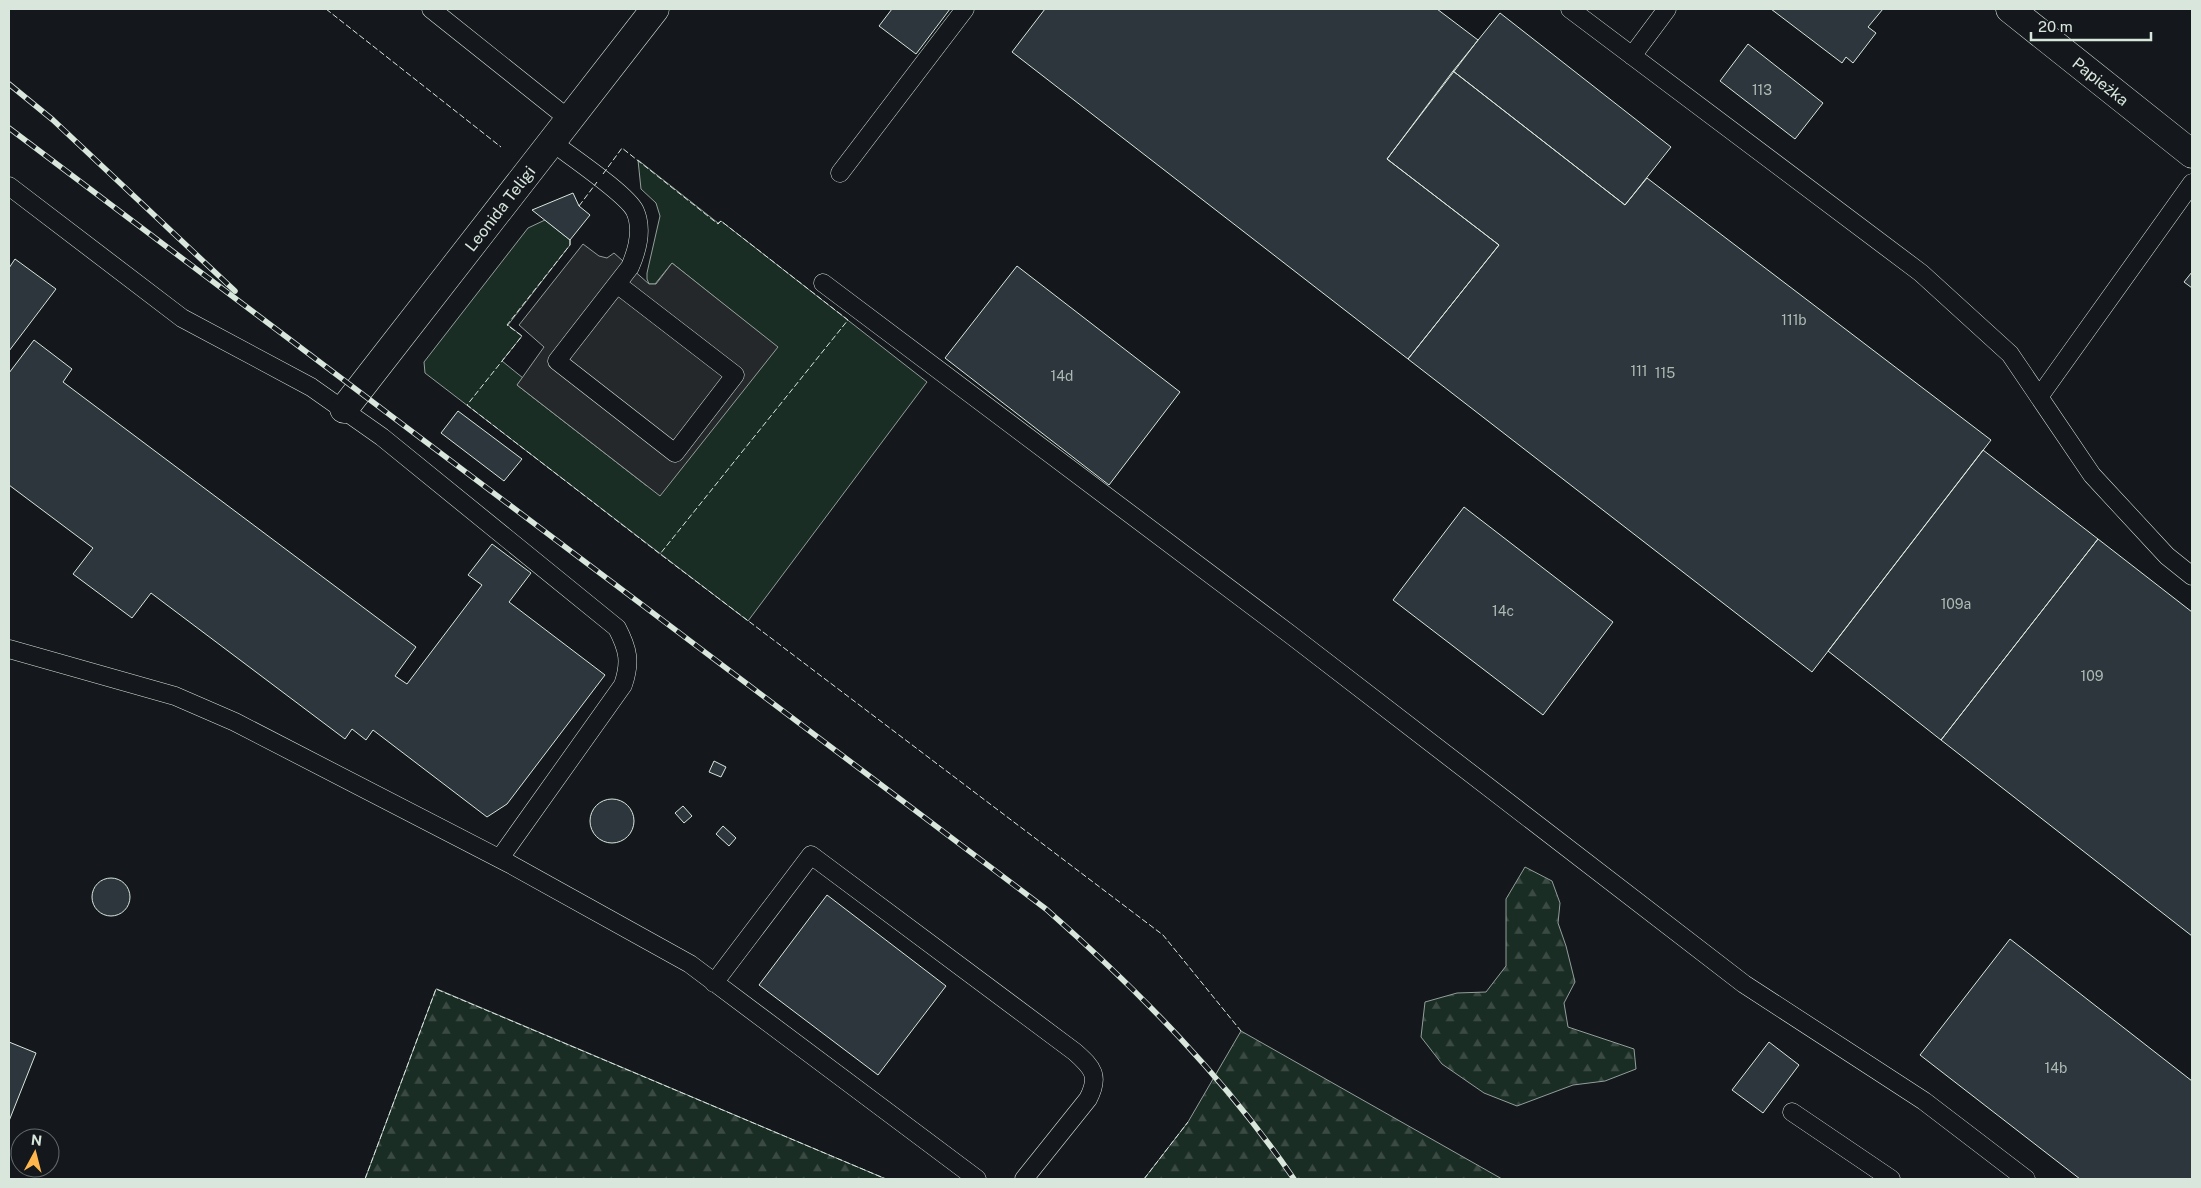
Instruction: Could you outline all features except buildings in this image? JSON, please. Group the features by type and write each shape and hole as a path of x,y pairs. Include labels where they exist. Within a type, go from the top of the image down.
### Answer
{"street":[{"name":"Leonida Teligi","path":"344,409 655,9"},
{"name":"Papieżka","path":"2010,9 2192,154"}],"lane":[{"path":"431,9 570,120"},
{"path":"840,173 965,9"},
{"path":"1570,9 1921,273 2010,354 2092,476 2167,556 2192,576"},
{"path":"1632,56 1668,9"},
{"path":"552,142 623,197 635,211 639,231 637,250 630,267 556,361 675,453 735,375 618,284"},
{"path":"2039,397 2192,183"},
{"path":"9,186 182,318 311,386 344,409 382,437 617,628 626,644 629,668 623,685 500,858"},
{"path":"823,283 1291,634 1744,984 1924,1101 2026,1179"},
{"path":"9,649 175,696 235,722 500,858 690,964 977,1179"},
{"path":"714,983 811,855 1076,1052 1091,1066 1093,1074 1092,1090 1088,1099 1024,1179"},
{"path":"1792,1112 1891,1179"}],"green space":[{"path":"638,160 718,223 721,221 927,382 748,621 425,373 424,362 528,228 545,220 570,240 570,245 508,325 522,336 502,361 523,378 517,385 647,486 759,370 777,347 672,263 655,284 649,284 647,273 660,216 656,203 641,189"},
{"path":"1525,867 1552,881 1560,903 1558,923 1575,982 1564,1003 1568,1027 1634,1049 1636,1069 1605,1081 1573,1085 1517,1106 1484,1093 1442,1064 1421,1037 1425,1002 1457,993 1486,992 1506,966 1506,899"},
{"path":"437,989 886,1179 365,1179"},
{"path":"1241,1031 1502,1179 1144,1179 1188,1122"}],"shaded area":[{"path":"583,244 599,256 607,258 614,253 649,284 656,284 672,263 778,347 660,496 517,385 544,347 519,325"}],"railway":[{"path":"9,84 53,120 235,291"},
{"path":"9,128 1046,909 1114,971 1178,1036 1239,1105 1294,1179"}],"fence":[{"path":"326,9 501,147"},
{"path":"603,174 622,148 718,224 721,221 848,320 660,554"},
{"path":"579,206 597,182"},
{"path":"570,240 570,245 507,325 522,336 467,405 660,554 1163,935 1241,1031"},
{"path":"365,1179 436,989 886,1179"},
{"path":"1144,1179 1188,1122"}]}
